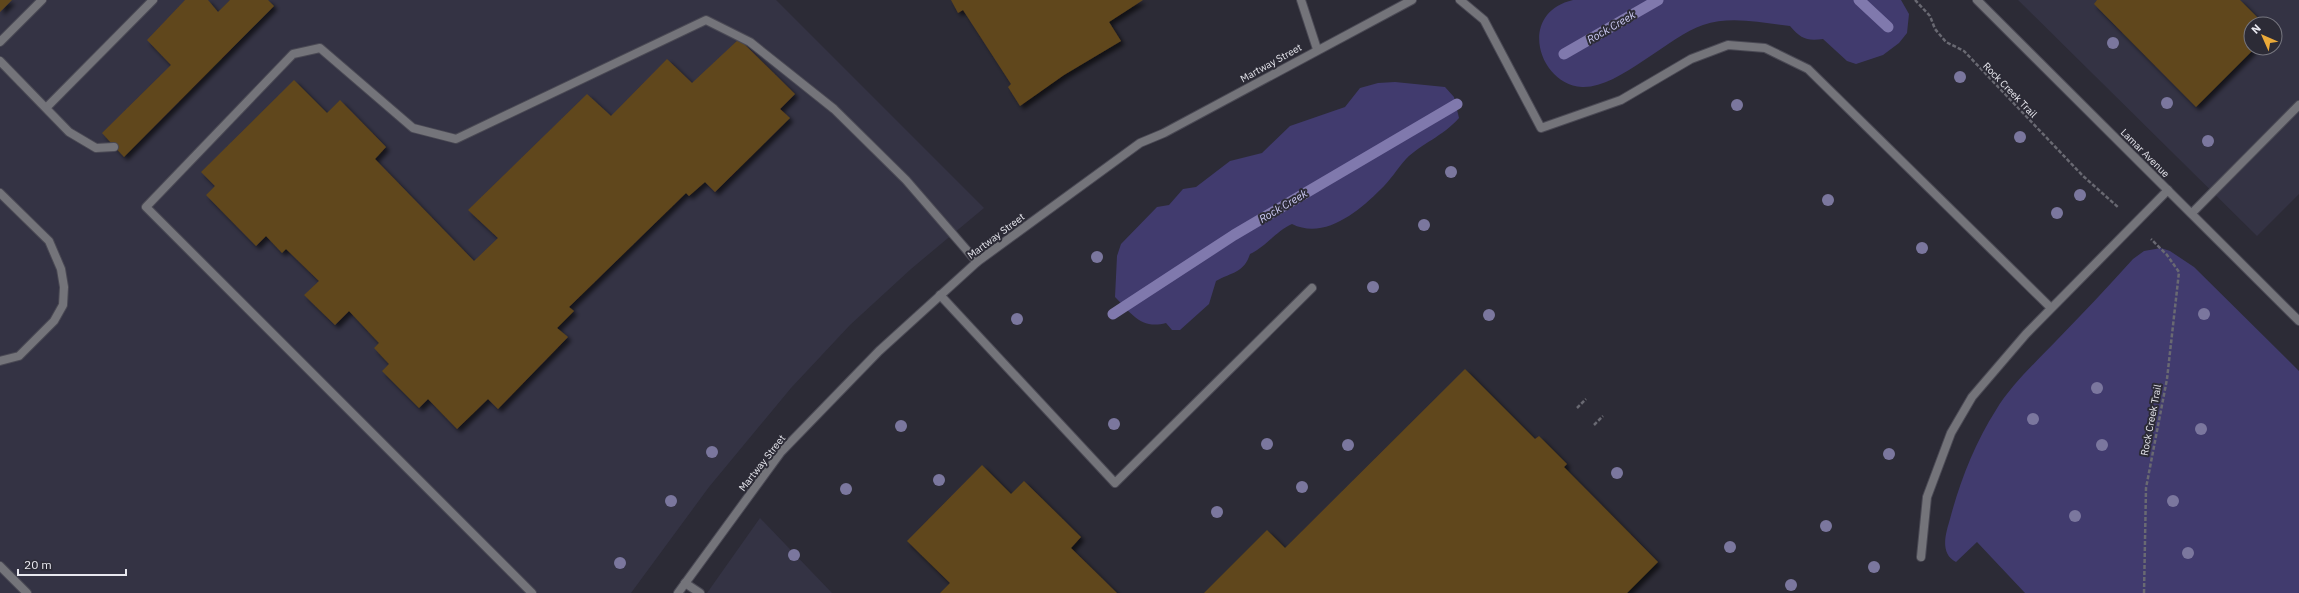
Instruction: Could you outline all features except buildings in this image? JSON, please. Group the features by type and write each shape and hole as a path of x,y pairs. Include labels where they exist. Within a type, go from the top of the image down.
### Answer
{"street":[{"path":"0,42 42,0"},
{"path":"46,108 153,0"},
{"path":"1301,0 1317,49"},
{"name":"Martway Street","path":"678,593 781,452 879,351 978,262 1140,143 1164,133 1317,49 1412,0"},
{"path":"1460,0 1484,20 1541,128 1621,100 1691,59 1728,45 1765,48 1808,69 2051,308"},
{"name":"Lamar Avenue","path":"1977,0 2299,321"},
{"path":"532,593 146,207 293,54 320,48 413,128 456,139 706,20 750,42 834,109 906,180 978,262"},
{"path":"0,61 69,132 96,148 114,146"},
{"path":"2192,213 2299,105"},
{"path":"1921,557 1928,497 1951,433 1972,397 2026,334 2168,190"},
{"path":"0,193 49,241 61,269 64,286 62,305 54,321 19,356 0,361"},
{"path":"940,295 1115,482 1312,288"},
{"path":"0,566 27,593"},
{"path":"685,584 700,593"}],"path":[{"name":"Rock Creek Trail","path":"1916,0 1930,16 1935,29 1946,42 1964,51 2077,170 2099,188"},
{"name":"Rock Creek Trail","path":"2144,593 2146,488 2167,379 2179,272 2167,255"},
{"path":"1577,408 1586,399"},
{"path":"1594,425 1603,416"}],"shaded area":[{"path":"0,0 776,0 984,208 911,269 850,325 791,388 709,487 631,593 0,593"},
{"path":"1573,0 1901,0 1909,14 1907,33 1899,43 1883,55 1856,64 1847,61 1823,39 1813,40 1805,38 1798,34 1790,26 1735,20 1714,22 1703,25 1690,31 1611,80 1596,85 1582,87 1567,83 1554,74 1545,62 1540,47 1540,32 1545,19 1556,7"},
{"path":"2018,0 2299,0 2299,194 2257,236"},
{"path":"1395,82 1445,87 1454,97 1459,118 1446,130 1412,153 1384,186 1351,215 1328,226 1316,229 1304,228 1292,224 1286,227 1256,251 1250,254 1241,269 1216,281 1209,304 1180,330 1172,330 1166,323 1157,325 1137,319 1115,297 1117,256 1121,244 1157,207 1169,205 1183,189 1196,187 1230,161 1262,153 1290,126 1345,107 1360,88 1378,83"},
{"path":"2161,248 2170,251 2194,267 2299,371 2299,593 2025,593 1977,542 1956,562 1947,553 1945,542 1947,530 1958,491 1969,463 1981,436 1996,410 2024,374 2133,259 2144,251"},
{"path":"760,518 832,593 707,593"}],"waterway":[{"name":"Rock Creek","path":"1564,54 1658,0"},
{"name":"Rock Creek","path":"1859,0 1888,27"},
{"name":"Rock Creek","path":"1113,314 1234,235 1457,104"}]}
